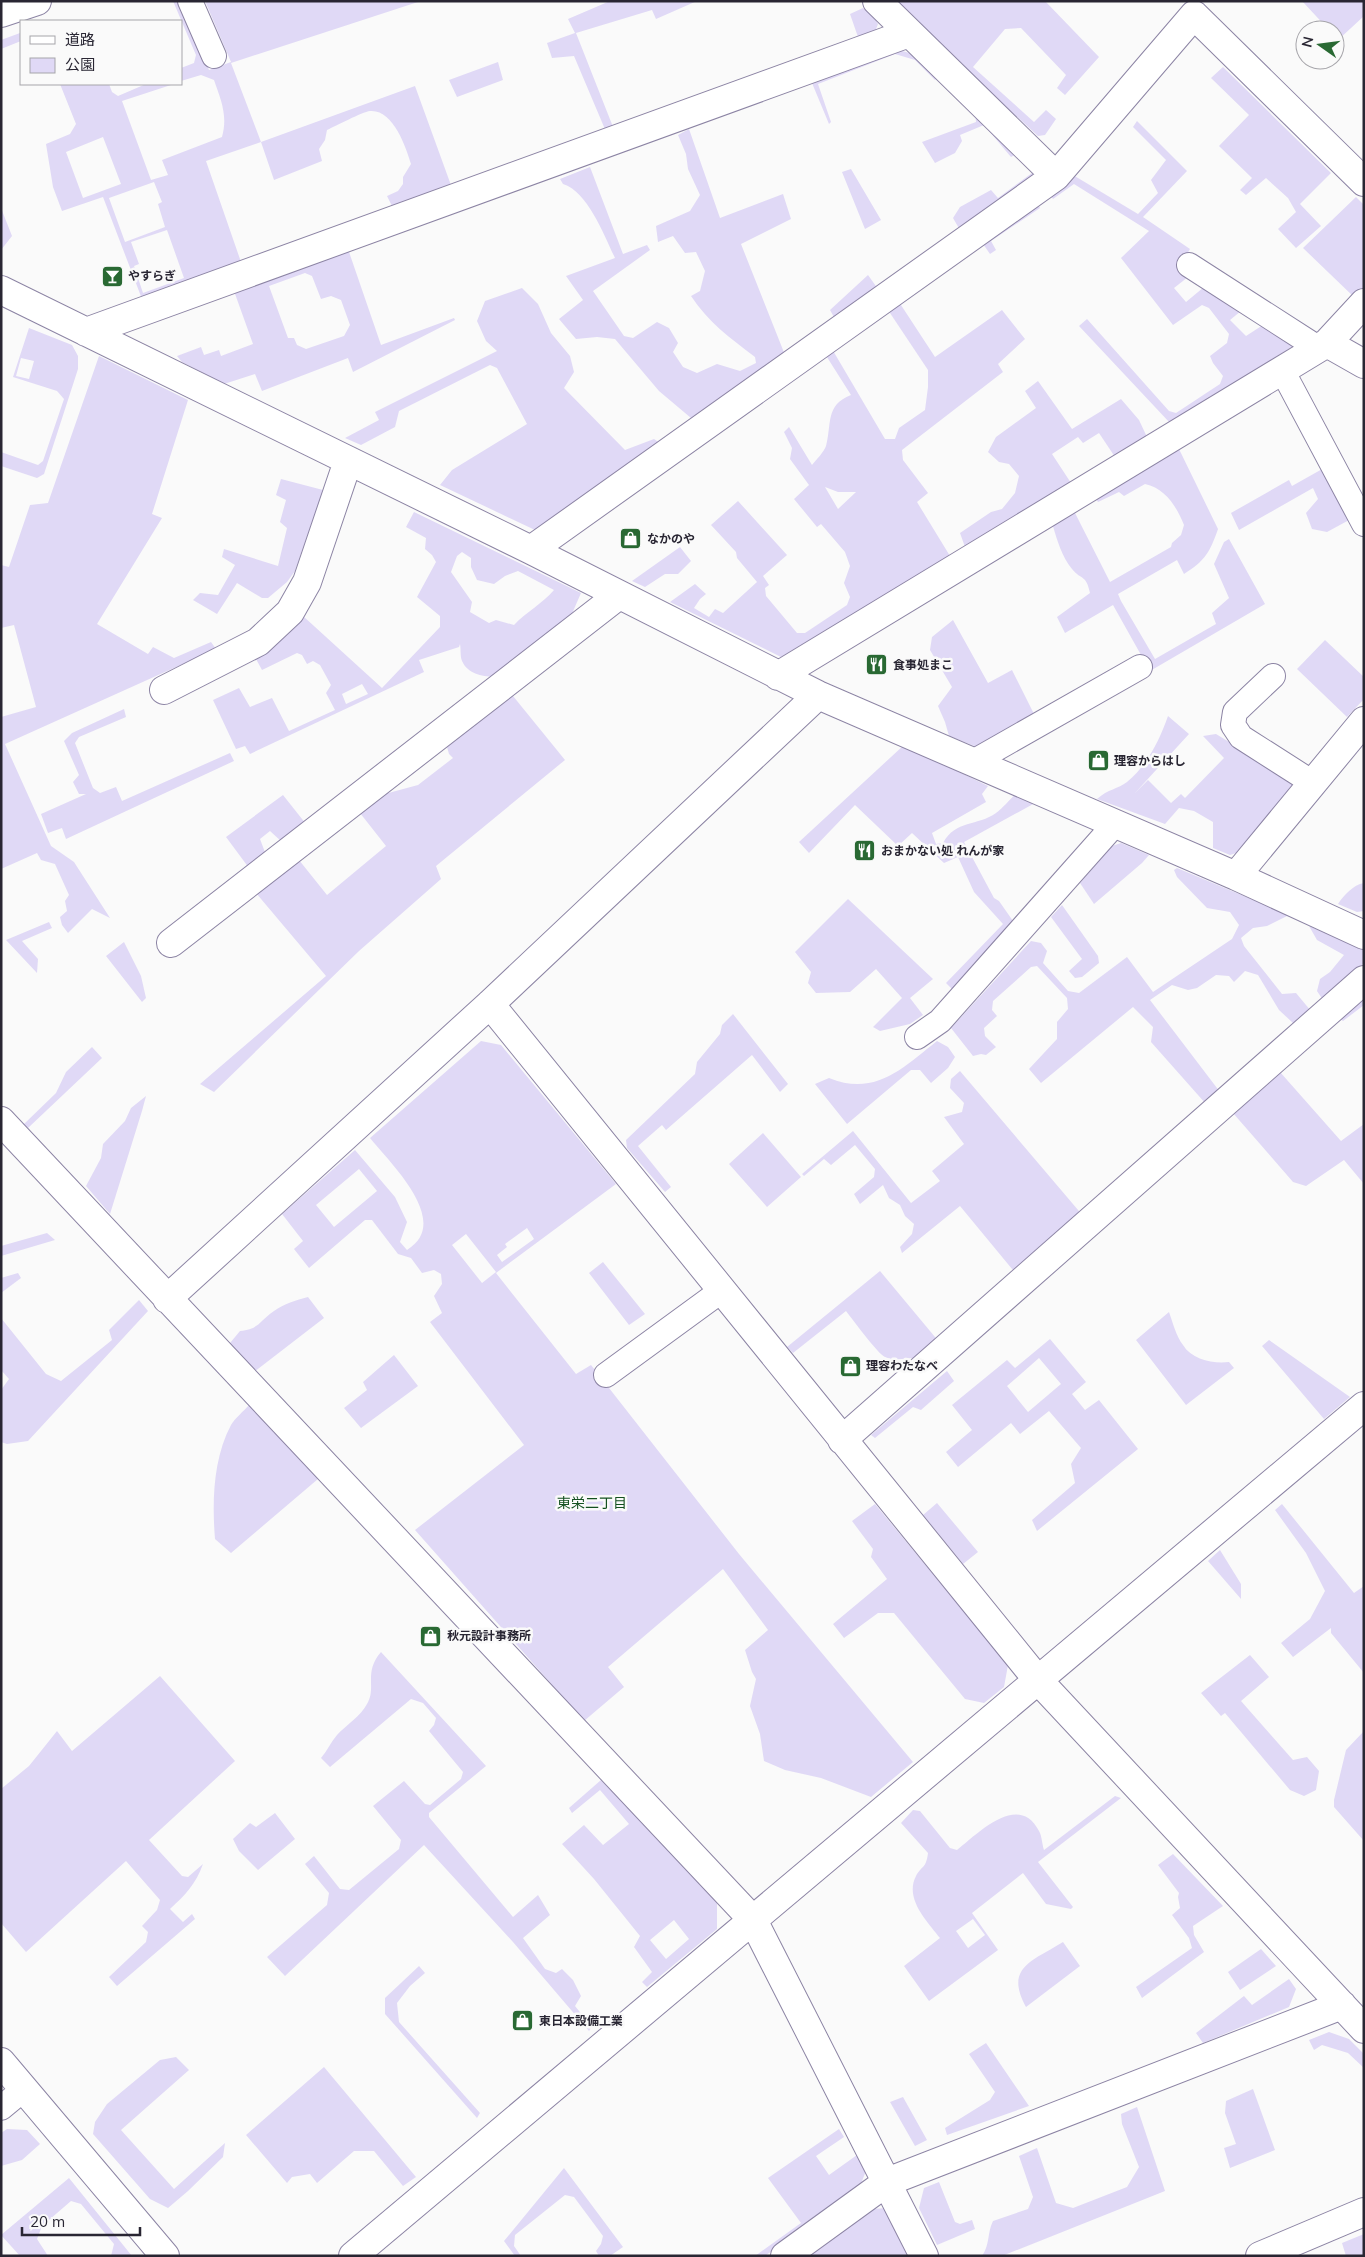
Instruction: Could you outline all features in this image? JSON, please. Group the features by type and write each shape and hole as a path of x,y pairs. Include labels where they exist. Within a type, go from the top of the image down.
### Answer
{"street":[{"path":"1,13 37,1"},
{"path":"877,1 1056,176"},
{"path":"531,550 1056,176 1189,8 1361,173"},
{"path":"86,332 909,33"},
{"path":"1,290 531,550 818,695 1236,876 1364,935"},
{"path":"778,676 1323,345 1364,303"},
{"path":"1323,345 1364,364"},
{"path":"164,690 258,642 290,612 307,582 348,461"},
{"path":"171,943 619,595"},
{"path":"167,1299 490,1004 818,695"},
{"path":"1236,876 1364,721"},
{"path":"842,1440 1364,980"},
{"path":"490,1004 1037,1679 1364,2030"},
{"path":"1,1120 752,1920 924,2256"},
{"path":"353,2256 1364,1406"},
{"path":"785,2256 887,2182 1342,2005"},
{"path":"1,2062 164,2256"},
{"path":"1260,2256 1364,2212"}],"lane":[{"path":"190,1 214,56"},
{"path":"1189,265 1323,345"},
{"path":"1282,370 1364,524"},
{"path":"973,762 1140,666"},
{"path":"1273,676 1235,712 1233,725 1241,737 1313,782"},
{"path":"917,1037 940,1021 1115,824"},
{"path":"606,1374 722,1290"},
{"path":"1,2108 24,2089"}],"green space":[{"path":"173,1 181,1 209,70 231,62 205,1 421,1 231,63 261,142 206,161 241,262 142,299 103,197 62,211 53,187 46,144 70,134 76,124 60,85 109,85 112,92 118,96 144,85 171,85 122,101 151,180 168,175 162,160 222,137 224,129 224,115 214,80 201,75 182,81 182,68 194,63 196,55","holes":["103,137 121,184 83,198 66,152","154,182 162,202 158,204 165,227 125,242 109,198","167,230 184,278 143,293 134,266 139,264 131,242"]},
{"path":"610,1 697,1 656,19 652,10 576,33 615,132 607,134 574,56 552,58 547,43 575,33 568,19"},
{"path":"891,1 1045,1 1099,57 1065,95 1057,88 1066,75 1021,28 1005,29 973,67 1034,122 1046,110 1056,119 1045,135 1038,136"},
{"path":"1302,1 1364,1 1364,16 1345,34 1345,20 1320,20"},
{"path":"863,8 872,14 878,24 873,37 858,37 850,14"},
{"path":"20,33 20,41 1,49 1,40"},
{"path":"896,49 919,56 939,76 935,80 915,60 895,54 818,84 831,122 829,124 812,83"},
{"path":"498,62 503,80 457,97 449,80"},
{"path":"1223,67 1331,173 1300,204 1321,226 1296,248 1278,229 1296,212 1288,198 1266,178 1246,195 1240,190 1252,178 1219,146 1249,115 1211,78"},
{"path":"415,86 452,188 393,208 387,196 398,191 403,184 403,177 411,164 402,139 392,122 378,112 370,111 327,130 325,140 319,149 322,161 274,180 261,142"},
{"path":"975,111 1018,153 1011,157 984,125 960,135 962,141 955,153 935,163 922,142 976,122"},
{"path":"1137,121 1187,171 1143,217 1190,249 1177,270 1188,277 1174,288 1186,302 1204,287 1241,311 1230,320 1246,336 1263,325 1295,345 1170,423 1079,326 1087,319 1169,411 1176,413 1220,384 1223,376 1210,356 1227,343 1229,334 1209,308 1202,305 1173,325 1121,258 1149,231 1074,184 1053,199 1049,193 1073,175 1138,214 1158,193 1151,180 1166,160 1133,127"},
{"path":"689,129 720,218 783,194 791,219 741,244 785,355 691,418 659,391 615,339 597,337 576,339 559,319 583,300 566,276 615,258 588,205 572,189 563,184 560,179 590,167 623,254 647,245 650,250 593,291 624,336 633,338 657,322 669,328 678,343 673,352 683,367 697,373 717,364 740,371 756,363 755,357 712,322 691,296 700,291 705,271 696,252 685,253 673,236 658,242 656,226 690,211 700,195 688,169 686,154 678,135"},
{"path":"851,169 881,220 865,229 842,172"},
{"path":"1032,173 1035,180 960,230 953,218 960,207 991,190 998,198"},
{"path":"1356,197 1364,205 1364,288 1355,298 1303,248"},
{"path":"1037,202 1040,208 991,241 996,250 990,254 981,241"},
{"path":"1,208 12,236 1,250"},
{"path":"348,249 381,345 454,318 455,320 353,372 348,358 262,391 255,374 224,384 182,362 177,356 201,347 204,355 219,350 221,356 253,344 234,291","holes":["305,273 312,276 321,299 331,296 341,300 350,325 344,336 306,349 297,345 294,338 288,338 269,286"]},
{"path":"868,275 878,289 835,319 830,310"},
{"path":"522,288 538,304 551,333 570,356 574,372 564,388 625,450 654,439 660,443 535,530 440,485 452,470 527,424 497,368 490,365 399,411 395,427 361,445 345,438 379,420 375,412 497,351 486,341 477,321 485,301"},
{"path":"899,302 935,357 1002,310 1025,339 998,364 1003,372 902,450 903,460 928,493 917,502 950,556 781,657 670,602 695,584 706,594 694,608 709,617 715,609 723,613 757,582 737,558 736,552 711,525 738,501 787,555 763,576 769,585 765,588 766,596 797,633 805,633 847,605 850,597 844,583 850,566 845,552 821,524 817,527 794,499 809,485 790,459 792,448 784,432 789,427 812,465 825,448 833,410 843,399 851,395 825,354 832,349 885,439 895,439 899,428 925,410 928,370 888,310","holes":["825,487 838,492 856,492 838,509"]},
{"path":"29,328 72,345 78,356 78,369 44,474 37,478 1,466 1,452 38,465 43,461 64,399 57,391 13,377","holes":["21,358 34,361 29,379 16,376"]},
{"path":"99,356 188,400 152,514 162,518 97,624 148,654 153,647 174,658 211,642 216,649 5,744 51,846 74,862 110,918 92,909 68,933 62,925 60,917 67,911 65,901 69,895 55,864 41,860 37,853 1,869 1,717 36,707 14,625 1,628 1,565 9,567 30,505 48,503"},
{"path":"1038,381 1072,429 1121,399 1139,420 1147,437 1115,457 1099,433 1083,443 1078,437 1052,454 1071,483 965,547 960,533 991,512 1002,509 1015,493 1019,476 1009,464 999,462 988,452 996,437 1036,408 1025,391"},
{"path":"1178,447 1218,529 1209,550 1197,565 1184,574 1177,560 1118,594 1121,601 1155,659 1216,624 1212,613 1229,598 1214,564 1224,542 1229,539 1265,604 1150,671 1113,605 1065,633 1057,617 1090,593 1085,580 1075,573 1065,559 1053,526 1074,511 1110,582 1171,547 1172,543 1181,535 1184,525 1174,505 1159,490 1145,484 1124,496 1119,492 1098,502 1094,496"},
{"path":"1324,468 1351,519 1327,532 1312,529 1306,513 1318,499 1313,488 1239,530 1231,513 1289,480 1292,486"},
{"path":"281,479 323,490 295,571 287,582 268,598 262,598 237,583 217,614 193,600 200,593 218,595 235,565 222,557 224,549 278,566 287,528 280,522 286,500 276,495"},
{"path":"414,512 581,593 571,616 494,677 471,672 461,659 460,644 459,647 419,660 424,672 250,754 245,746 236,749 213,700 239,688 250,707 272,698 289,731 335,710 326,693 331,685 320,665 313,661 307,664 302,655 297,653 262,670 256,659 288,634 303,616 382,688 440,627 440,616 417,597 436,562 425,549 426,538 406,527","holes":["462,552 471,558 471,567 477,580 494,584 505,576 518,571 554,590 514,625 496,620 489,623 470,612 472,602 451,572 457,556","362,684 368,694 346,704 342,694"]},
{"path":"680,547 691,561 678,574 665,574 645,587 632,581"},
{"path":"953,620 988,683 1012,670 1036,718 982,749 949,736 938,706 952,687 930,650 932,637"},
{"path":"1325,640 1364,677 1364,699 1347,717 1297,669"},
{"path":"513,696 565,760 436,866 441,879 359,951 214,1092 200,1084 326,976 256,893 299,860 327,895 386,846 360,813 381,795 418,785 453,758 449,754 447,747"},
{"path":"124,709 126,717 79,737 75,743 93,788 100,793 116,787 122,801 230,753 234,761 66,839 62,828 48,833 41,814 86,794 79,794 73,782 79,775 64,741 72,733"},
{"path":"1168,716 1189,734 1135,793 1148,780 1171,803 1181,794 1185,798 1224,758 1203,736 1216,734 1300,785 1245,850 1230,855 1213,848 1213,822 1194,811 1179,808 1165,824 1097,799 1127,782 1141,768 1157,743"},
{"path":"904,745 988,786 982,794 986,802 932,833 936,844 943,843 954,830 996,813 1016,794 1035,803 964,842 994,898 999,901 1013,921 953,990 946,983 1003,924 974,892 958,857 944,863 912,833 898,846 855,805 809,853 799,842"},
{"path":"283,795 306,824 282,842 270,831 260,839 266,855 249,868 226,837"},
{"path":"1121,843 1149,855 1094,904 1080,883 1112,846"},
{"path":"1177,868 1289,915 1267,926 1253,928 1241,938 1244,946 1282,994 1296,993 1311,1011 1293,1023 1279,1010 1258,975 1245,971 1234,982 1229,976 1216,975 1197,988 1188,990 1172,985 1150,1000 1220,1092 1206,1104 1151,1042 1153,1027 1133,1007 1041,1083 1029,1069 1057,1039 1057,1022 1068,1009 1067,998 1037,966 1031,967 993,1001 992,1010 997,1016 984,1028 985,1036 996,1047 986,1055 973,1056 951,1028 1031,941 1041,943 1047,951 1043,963 1068,991 1079,993 1127,957 1153,992 1232,939 1239,925 1230,912 1207,908 1177,877 1174,870"},
{"path":"1364,883 1364,911 1357,912 1338,904 1349,891"},
{"path":"848,899 933,979 910,998 923,1015 910,1024 880,1031 873,1027 902,998 876,969 850,992 816,993 808,983 811,972 795,952"},
{"path":"1062,905 1098,956 1099,963 1082,977 1075,978 1069,971 1082,959 1051,917"},
{"path":"49,922 52,928 22,941 38,959 37,973 6,940"},
{"path":"1309,926 1364,950 1364,963 1323,1000 1317,991 1320,979 1330,972 1344,955 1317,940"},
{"path":"124,942 141,976 146,998 142,1002 106,956"},
{"path":"1364,993 1364,1005 1343,1021 1337,1017"},
{"path":"733,1014 788,1084 780,1092 752,1055 666,1130 662,1125 638,1146 671,1187 665,1192 627,1148 626,1140 695,1074 697,1062 720,1034 722,1025"},
{"path":"481,1041 501,1045 616,1184 496,1273 576,1374 591,1365 739,1554 913,1762 871,1797 821,1778 785,1770 764,1761 760,1734 750,1706 756,1679 745,1650 768,1630 723,1569 608,1667 624,1687 584,1721 415,1530 524,1445 430,1322 442,1313 434,1296 442,1284 441,1274 434,1270 422,1273 411,1258 398,1254 372,1220 365,1220 309,1268 294,1249 303,1241 282,1214 355,1150 395,1197 407,1222 400,1242 407,1250 419,1238 423,1224 421,1209 403,1177 370,1138","holes":["359,1169 377,1191 334,1227 316,1205","527,1228 534,1239 502,1262 497,1255 507,1247 505,1244","466,1234 496,1272 482,1283 452,1245"]},
{"path":"937,1041 948,1047 955,1057 948,1068 931,1083 920,1070 911,1070 847,1124 815,1084 829,1078 845,1083 860,1084 874,1082 900,1070"},
{"path":"92,1047 102,1058 28,1128 23,1125 56,1093 66,1072"},
{"path":"960,1071 1084,1217 1017,1275 960,1206 902,1253 900,1247 912,1234 914,1224 905,1216 900,1205 889,1198 883,1185 860,1204 854,1194 874,1177 875,1169 855,1145 831,1165 824,1159 804,1176 802,1174 853,1131 911,1203 940,1181 932,1171 964,1144 944,1117 962,1112 964,1103 950,1088 951,1079"},
{"path":"1280,1072 1341,1141 1364,1124 1364,1184 1344,1160 1306,1186 1293,1182 1233,1113"},
{"path":"146,1096 110,1214 86,1186 101,1158 103,1144 125,1121 131,1108"},
{"path":"763,1133 801,1177 767,1207 729,1164"},
{"path":"47,1233 55,1240 1,1256 1,1246"},
{"path":"603,1262 645,1314 629,1325 589,1273"},
{"path":"880,1271 940,1343 921,1358 898,1359 885,1357 877,1350 846,1311 793,1353 787,1347"},
{"path":"18,1273 21,1278 1,1293 1,1278"},
{"path":"308,1297 324,1318 254,1372 230,1343 240,1331 256,1326 290,1302"},
{"path":"139,1300 148,1311 28,1441 7,1444 1,1442 1,1390 9,1379 1,1370 1,1318 46,1374 61,1381 112,1340 109,1330"},
{"path":"1169,1312 1178,1338 1187,1350 1204,1360 1229,1362 1234,1368 1186,1405 1136,1340"},
{"path":"1050,1339 1086,1382 1072,1394 1085,1410 1099,1400 1138,1449 1037,1531 1032,1520 1075,1483 1071,1464 1081,1448 1049,1411 1020,1434 1011,1423 958,1467 946,1452 972,1430 952,1405 1007,1360 1015,1368","holes":["1039,1358 1061,1384 1028,1412 1007,1386"]},
{"path":"1269,1340 1350,1397 1324,1419 1262,1346"},
{"path":"394,1355 418,1386 361,1428 344,1408 367,1390 363,1382"},
{"path":"947,1371 954,1381 921,1410 913,1407 875,1438 871,1435"},
{"path":"249,1405 318,1479 231,1553 215,1539 215,1481 220,1452 225,1438 233,1422"},
{"path":"937,1503 978,1552 963,1564 923,1515"},
{"path":"875,1504 1008,1665 1004,1687 984,1703 965,1699 894,1613 878,1613 844,1638 833,1624 887,1579 871,1557 873,1549 852,1521"},
{"path":"1282,1504 1354,1593 1364,1586 1364,1673 1331,1633 1331,1628 1293,1657 1281,1643 1310,1619 1325,1591 1306,1553 1275,1510"},
{"path":"1220,1550 1241,1584 1241,1599 1208,1561"},
{"path":"381,1652 486,1766 429,1813 429,1817 513,1917 538,1895 550,1915 523,1938 545,1969 556,1973 562,1969 573,1980 581,1996 575,2006 592,2027 589,2031 513,1942 424,1845 285,1976 267,1957 327,1905 329,1893 305,1864 314,1856 340,1889 349,1890 399,1849 401,1840 373,1806 404,1781 425,1804 430,1805 461,1779 463,1772 429,1731 434,1725 436,1718 423,1703 411,1699 330,1767 321,1758 337,1735 367,1704 371,1692 371,1673"},
{"path":"1250,1655 1269,1677 1241,1701 1293,1760 1307,1757 1319,1771 1316,1790 1304,1796 1290,1790 1225,1713 1221,1716 1201,1693"},
{"path":"160,1676 235,1761 149,1840 182,1876 188,1877 203,1864 190,1889 170,1909 183,1922 192,1914 195,1919 117,1986 109,1977 146,1942 148,1932 142,1926 157,1910 160,1900 126,1861 26,1952 1,1923 1,1789 29,1766 57,1731 72,1751"},
{"path":"1364,1731 1364,1841 1334,1807 1334,1800 1346,1750"},
{"path":"601,1780 717,1899 717,1929 647,1987 642,1982 652,1972 634,1947 640,1936 594,1879 562,1844 584,1825 603,1845 629,1824 600,1790 572,1813 569,1808","holes":["674,1920 689,1939 666,1959 650,1940"]},
{"path":"1115,1796 1121,1798 1038,1862 1073,1907 1071,1909 1046,1904 1023,1873 972,1913 998,1950 929,2001 904,1966 940,1938 919,1910 913,1893 916,1876 925,1864 928,1853 901,1823 913,1810 920,1811 950,1848 957,1850 986,1826 1010,1815 1021,1815 1031,1820 1039,1831 1044,1850","holes":["973,1919 985,1935 968,1948 956,1931"]},
{"path":"275,1813 295,1839 258,1870 239,1851 233,1839 250,1823 256,1827"},
{"path":"1173,1854 1223,1906 1193,1926 1194,1935 1204,1952 1142,1998 1136,1987 1192,1948 1189,1938 1172,1915 1180,1908 1179,1893 1158,1865"},
{"path":"1063,1942 1080,1966 1026,2007 1020,1994 1018,1983 1020,1974 1032,1960"},
{"path":"1261,1949 1276,1966 1240,1990 1228,1972"},
{"path":"419,1966 425,1973 410,1986 397,2003 399,2022 480,2113 477,2118 385,2014 385,1998"},
{"path":"1289,1979 1296,1989 1289,2007 1203,2043 1196,2033 1244,1996 1252,2005"},
{"path":"1329,2032 1349,2039 1364,2054 1364,2068 1348,2053 1322,2045 1314,2050 1309,2040"},
{"path":"986,2043 1029,2106 947,2135 945,2128 990,2100 995,2092 969,2054"},
{"path":"176,2057 189,2070 121,2130 174,2189 225,2143 223,2157 168,2208 150,2199 93,2134 95,2122 107,2104 160,2060"},
{"path":"324,2067 416,2177 403,2186 374,2151 354,2151 317,2183 310,2174 292,2177 287,2183 246,2135"},
{"path":"1253,2089 1275,2150 1230,2168 1224,2148 1236,2144 1225,2113 1226,2101"},
{"path":"903,2097 927,2140 915,2146 890,2102"},
{"path":"1137,2107 1165,2191 1002,2256 982,2256 993,2221 1028,2209 1033,2197 1019,2156 1037,2148 1056,2203 1073,2208 1127,2187 1139,2167 1122,2124 1121,2114"},
{"path":"7,2129 27,2130 40,2144 22,2160 1,2166 1,2133"},
{"path":"839,2129 844,2137 816,2156 829,2175 857,2155 866,2171 860,2186 765,2256 755,2256 801,2223 768,2178"},
{"path":"564,2168 623,2247 610,2256 599,2256 596,2251 601,2244 603,2236 574,2197 565,2195 515,2235 514,2246 521,2256 515,2256 504,2241"},
{"path":"69,2178 132,2256 111,2256 114,2244 81,2204 71,2201 42,2226 37,2239 48,2256 20,2256 1,2235"},
{"path":"939,2182 955,2222 960,2224 972,2220 975,2229 937,2245 919,2208 924,2188"},
{"path":"887,2208 909,2256 810,2256 871,2209"},
{"path":"1364,2234 1364,2256 1346,2256 1342,2243"}],"place":[{"name":"やすらぎ","path":"112,276"},
{"name":"なかのや","path":"631,539"},
{"name":"食事処まこ","path":"877,665"},
{"name":"理容からはし","path":"1098,761"},
{"name":"おまかない処 れんが家","path":"865,851"},
{"name":"理容わたなべ","path":"850,1366"},
{"name":"秋元設計事務所","path":"431,1636"},
{"name":"東日本設備工業","path":"523,2021"}],"district":[{"name":"東栄二丁目","path":"592,1503"}]}
